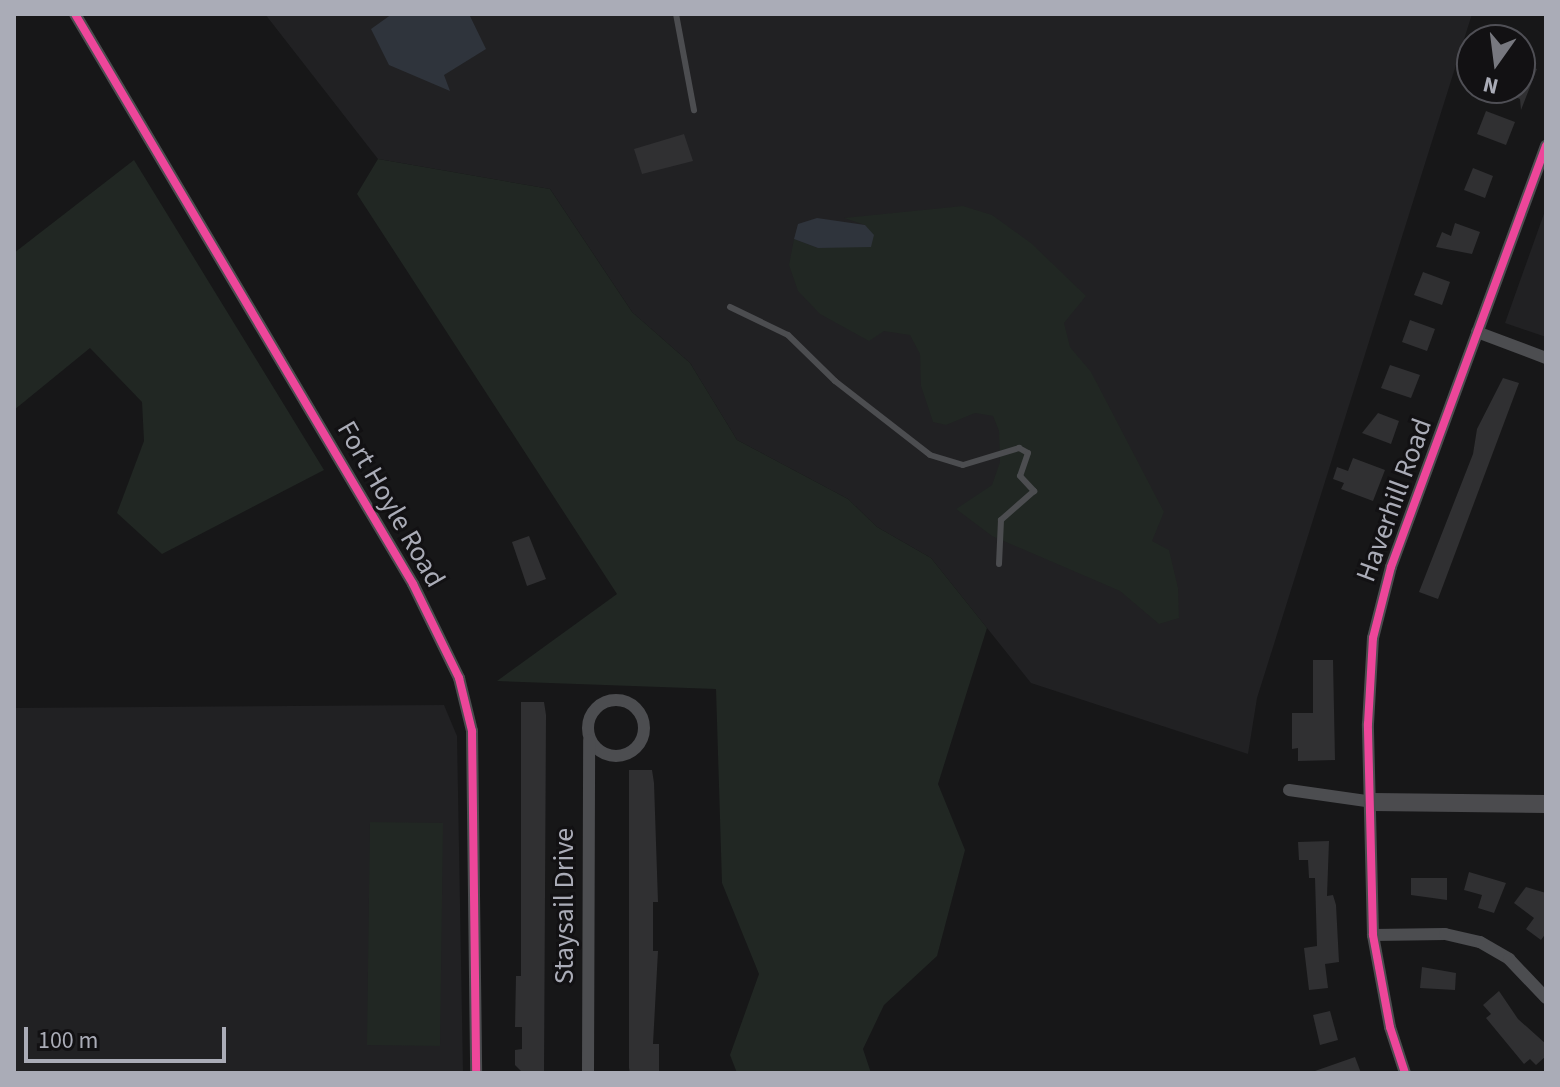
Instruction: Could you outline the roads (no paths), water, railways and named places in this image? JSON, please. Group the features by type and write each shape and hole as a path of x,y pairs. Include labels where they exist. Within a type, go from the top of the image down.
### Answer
{"street":[{"name":"Fort Hoyle Road","path":"75,14 413,584 459,678 472,731 476,1073"},
{"name":"Haverhill Road","path":"1405,1073 1390,1027 1373,935 1369,675 1380,601 1546,146"},
{"path":"1477,332 1546,358"},
{"name":"Staysail Drive","path":"588,1073 589,740 592,713 605,702 632,705 643,720 642,739 630,753 611,756 589,740"},
{"path":"1289,790 1373,802 1546,804"},
{"path":"1373,935 1445,934 1480,942 1509,959 1546,998"}],"lane":[{"path":"676,14 694,110"},
{"path":"730,307 788,335 835,381 930,455 963,465 1019,448 1028,453 1020,476 1034,491 1001,520 999,564"}]}
